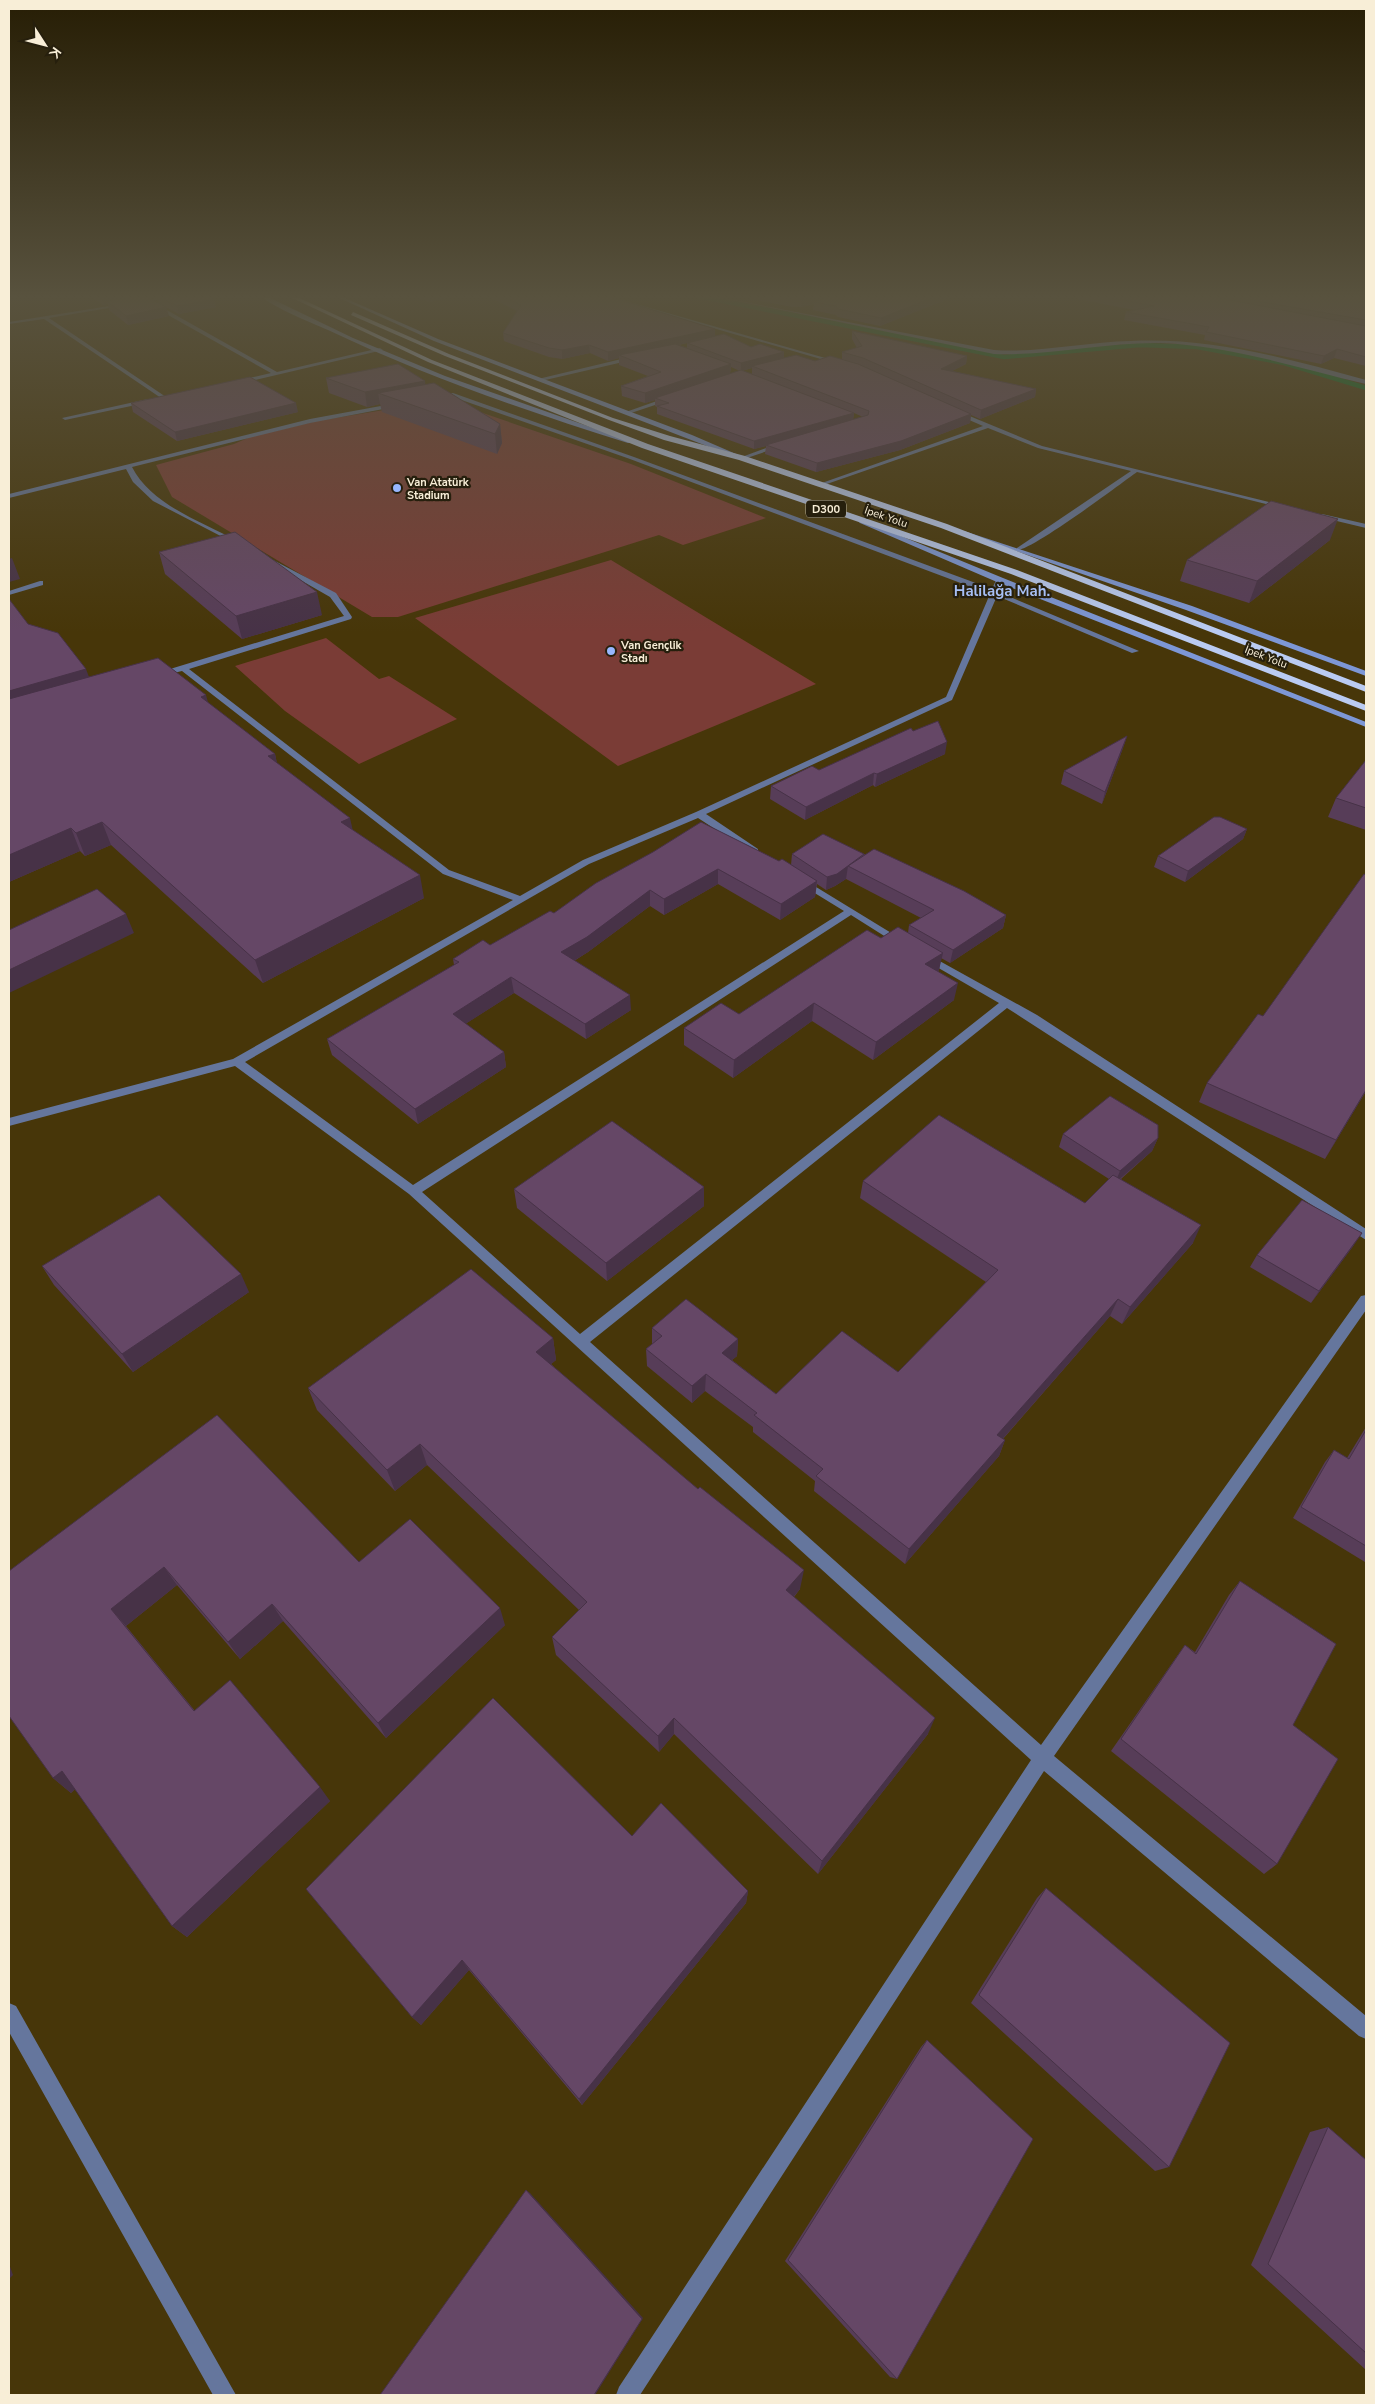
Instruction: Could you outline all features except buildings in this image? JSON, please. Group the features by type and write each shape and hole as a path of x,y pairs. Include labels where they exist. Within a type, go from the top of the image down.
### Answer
{"highway":[{"name":"İpek Yolu","path":"549,408 645,446 1014,572 1366,708"},
{"name":"İpek Yolu","path":"583,408 668,438 742,458 822,484 944,526 1366,689"}],"street":[{"path":"65,418 114,408"},
{"path":"9,496 129,468 310,421 379,408"},
{"path":"488,408 641,462 994,593 1135,651"},
{"path":"526,408 645,446"},
{"path":"614,408 685,434 742,458 790,442"},
{"path":"626,413 640,408"},
{"path":"951,410 1040,447 1298,510"},
{"path":"822,484 987,426"},
{"path":"129,468 135,482 155,500 247,547"},
{"path":"1019,549 1135,471"},
{"path":"1317,514 1366,526"},
{"path":"850,517 1000,580 1366,725"},
{"path":"944,526 1019,549 1189,608 1366,674"},
{"path":"149,678 184,669 348,617 333,595 264,556"},
{"path":"9,1122 237,1062 586,862 699,814 949,698 1000,580"},
{"path":"9,593 40,583"},
{"path":"184,669 446,872 520,899"},
{"path":"699,814 765,858"},
{"path":"790,874 849,912 1006,1003 1366,1235"},
{"path":"413,1191 849,912"},
{"path":"581,1341 1006,1003"},
{"path":"237,1062 413,1191 1042,1758 1366,2029"},
{"path":"627,2395 1042,1758 1366,1300"},
{"path":"9,2013 226,2395"}],"shaded area":[{"path":"395,408 469,408 631,464 766,518 683,545 659,535 398,617 372,617 172,497 156,465 234,444 250,437 317,421"},
{"name":"Van Gençlik Stadı","path":"611,560 816,684 618,766 415,618"},
{"path":"326,638 379,679 389,676 457,719 359,764 285,711 235,666"}],"place":[{"name":"Van Atatürk Stadium","path":"397,488"},
{"name":"Van Gençlik Stadı","path":"611,651"}],"district":[{"name":"Halilağa Mah.","path":"1002,591"}]}
